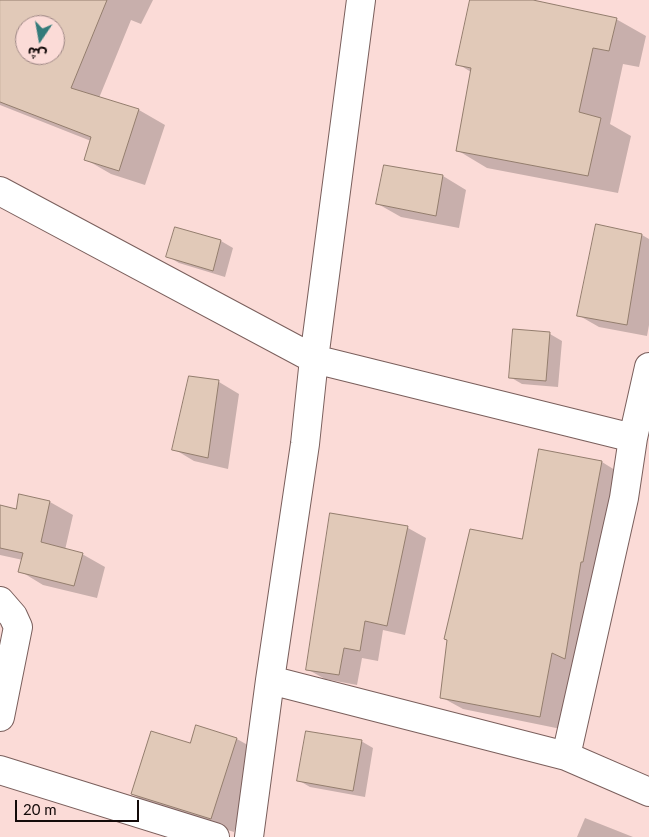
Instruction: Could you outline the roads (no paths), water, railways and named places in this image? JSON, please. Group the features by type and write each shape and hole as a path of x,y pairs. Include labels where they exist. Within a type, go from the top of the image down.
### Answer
{"street":[{"path":"249,837 305,444 314,359 361,0"},
{"path":"0,191 314,359 633,438"},
{"path":"566,756 624,498 633,438 649,367"},
{"path":"0,601 13,616 18,627 0,717"},
{"path":"270,680 566,756 649,792"},
{"path":"0,770 215,837"}]}
